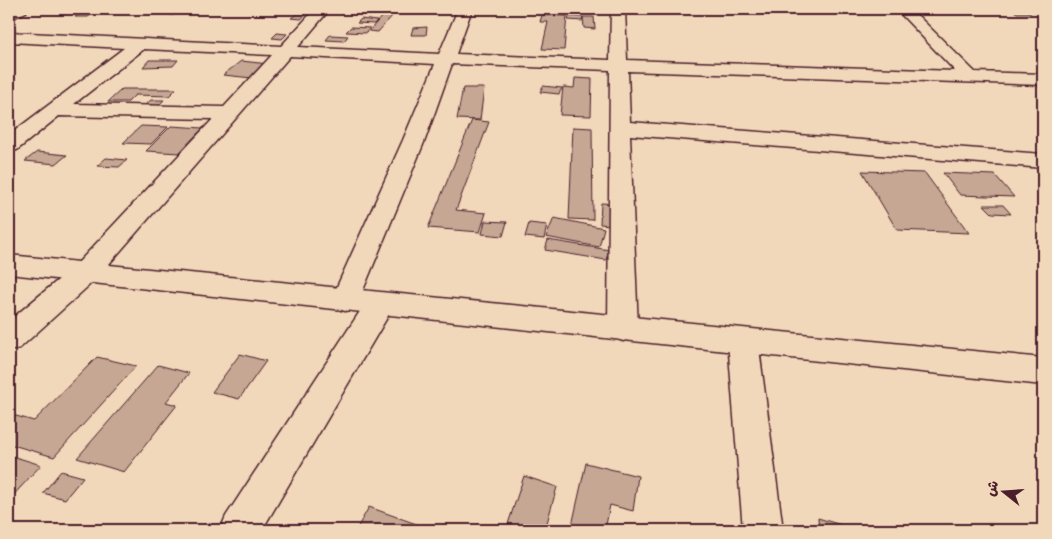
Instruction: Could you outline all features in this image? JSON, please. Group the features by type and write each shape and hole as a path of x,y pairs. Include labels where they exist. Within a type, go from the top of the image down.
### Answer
{"street":[{"path":"9,15 22,9"},
{"path":"9,339 86,272 323,9"},
{"path":"345,300 414,140 465,9"},
{"path":"618,9 623,329"},
{"path":"903,9 971,78"},
{"path":"9,37 445,59 1043,80"},
{"path":"9,145 140,44"},
{"path":"54,110 229,114"},
{"path":"620,128 1043,161"},
{"path":"9,264 1043,372"},
{"path":"240,530 380,304"},
{"path":"743,341 763,530"}],"building":[{"path":"171,9 182,9 173,15 163,14"},
{"path":"1011,9 1025,9 1031,13 1017,13"},
{"path":"83,12 95,12 88,17 75,17"},
{"path":"298,13 308,13 301,19 291,18"},
{"path":"384,14 393,15 378,32 369,31"},
{"path":"542,15 567,16 564,50 542,49 548,22 540,22"},
{"path":"569,16 583,17 582,21 568,20"},
{"path":"583,17 594,17 595,29 584,28"},
{"path":"361,19 377,21 374,24 357,23"},
{"path":"351,27 370,28 366,33 346,32"},
{"path":"427,27 426,35 411,35 413,28"},
{"path":"277,33 287,34 282,39 272,38"},
{"path":"330,35 348,36 344,41 326,40"},
{"path":"149,60 178,60 173,66 143,67"},
{"path":"241,61 269,64 252,78 223,75"},
{"path":"575,78 592,79 591,116 560,115 563,87 574,88"},
{"path":"543,86 562,88 559,94 540,92"},
{"path":"463,88 484,88 480,120 457,119"},
{"path":"122,89 176,89 169,96 135,95 128,102 108,102"},
{"path":"151,100 164,100 157,107 143,107"},
{"path":"472,120 489,122 456,210 486,213 480,232 428,228"},
{"path":"141,126 168,127 151,144 123,143"},
{"path":"171,126 203,128 179,153 146,151"},
{"path":"573,127 592,128 593,220 569,219"},
{"path":"37,152 67,155 56,164 25,161"},
{"path":"106,158 127,160 119,167 97,166"},
{"path":"862,171 925,173 969,233 897,230"},
{"path":"943,173 995,175 1014,197 960,195"},
{"path":"601,203 619,204 620,226 600,224"},
{"path":"984,205 1003,205 1011,214 992,213"},
{"path":"554,218 604,228 599,247 546,237"},
{"path":"485,221 507,222 503,236 482,234"},
{"path":"529,223 547,225 544,239 525,237"},
{"path":"548,240 609,250 606,260 545,250"},
{"path":"240,354 266,361 239,399 212,392"},
{"path":"97,357 136,366 54,457 9,444 9,414 34,421"},
{"path":"158,365 189,373 166,402 177,405 124,472 77,458"},
{"path":"9,455 41,465 9,500"},
{"path":"586,463 638,476 633,511 610,505 605,530 571,530"},
{"path":"61,471 83,477 65,499 43,493"},
{"path":"524,476 557,487 545,530 506,530"},
{"path":"369,507 433,530 356,530"},
{"path":"818,518 858,530 819,530"}]}
